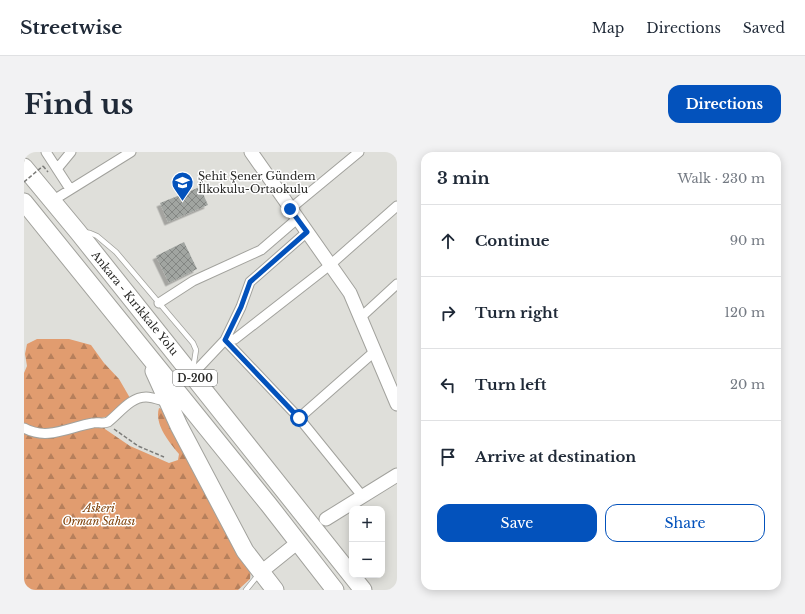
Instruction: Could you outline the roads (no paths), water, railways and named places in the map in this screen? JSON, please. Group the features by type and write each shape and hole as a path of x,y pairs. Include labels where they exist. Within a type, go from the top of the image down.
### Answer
{"highway":[{"name":"Ankara - Kırıkkale Yolu","path":"24,167 78,232 364,590"},
{"name":"Ankara - Kırıkkale Yolu","path":"24,202 269,504 335,590"},
{"path":"146,352 166,402 245,551 275,590"}],"street":[{"path":"46,152 54,172 70,189"},
{"path":"54,172 71,152"},
{"path":"52,201 131,152"},
{"path":"251,152 350,293 397,404"},
{"path":"159,303 193,281 261,250 294,214 359,152"},
{"path":"225,340 235,339 330,265 397,206"},
{"path":"192,375 225,340 241,307 250,282 307,232"},
{"path":"360,318 397,284"},
{"path":"225,340 299,418 363,497"},
{"path":"299,418 374,352"},
{"path":"24,428 41,433 58,433 93,423 106,423 139,397 146,396 166,402"},
{"path":"326,519 397,475"},
{"path":"261,572 292,547"}],"lane":[{"path":"78,232 90,233 97,236 116,252 193,343 196,350 192,375"},
{"path":"246,590 261,572"}],"tunnel":[{"path":"292,547 322,523"}],"place":[{"name":"Şehit Şener Gündem İlkokulu-Ortaokulu","path":"183,202"}],"park label":[{"name":"Askeri Orman Sahası","path":"99,514"}]}
